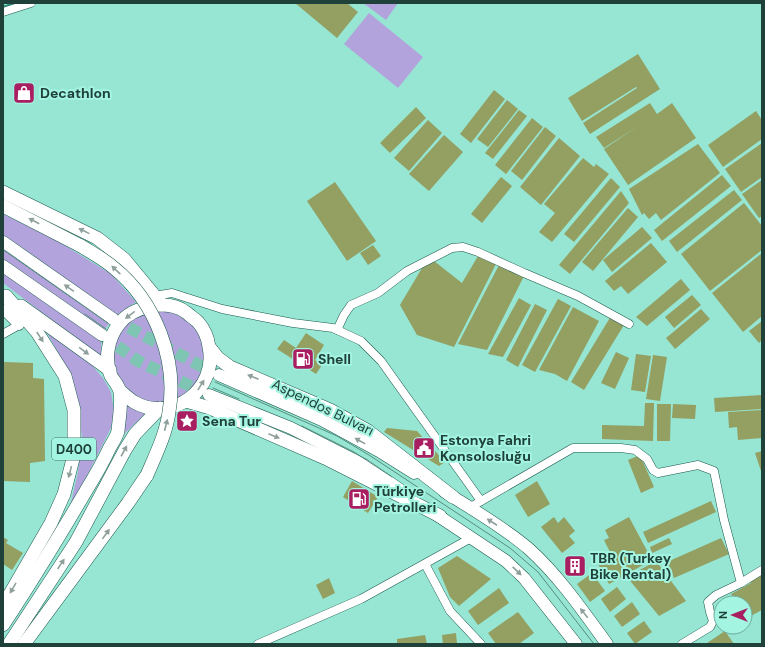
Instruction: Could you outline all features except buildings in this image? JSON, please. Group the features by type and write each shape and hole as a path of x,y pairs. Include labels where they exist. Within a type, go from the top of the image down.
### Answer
{"highway":[{"path":"3,192 97,238 124,259 158,301 185,311 199,323 208,338 210,348 211,356 208,374 199,390 186,402 169,408 151,408 134,402 120,391 111,375 108,357 110,340 119,324 133,312 150,306 158,301"},
{"path":"3,206 81,246 114,268 138,293 161,334 168,356 172,386 169,412 161,444 147,475 24,644"},
{"path":"4,299 47,324 110,370"},
{"name":"D400","path":"3,606 50,523 64,494 74,455 74,410 64,376 37,332 4,299"},
{"path":"210,348 218,358 230,367 330,410 368,431 453,497"},
{"path":"3,625 32,581 101,466 117,433 120,391"},
{"path":"186,402 210,408 325,458 440,516"},
{"name":"D400","path":"9,644 76,542 124,450 135,434 160,408"}],"main road":[{"path":"3,242 112,318"},
{"path":"3,266 102,336"},
{"name":"Aspendos Bulvarı","path":"219,375 322,420 378,451 453,497 506,532 528,548 547,567 607,644"},
{"path":"209,395 291,428 364,465 440,516 506,561 524,578 576,644"}],"street":[{"path":"3,20 5,12 31,3"},
{"path":"337,330 344,315 351,306 378,293 408,271 452,248 463,247 478,252 578,296 629,324"},
{"path":"158,301 172,293 222,309 293,323 333,328 361,342 381,361 481,501"},
{"path":"3,334 19,325 4,299"},
{"path":"469,508 573,448 621,448 635,450 647,459 653,470 658,473 698,465 714,471 724,520 740,582"},
{"path":"258,644 361,599 471,538"},
{"path":"425,564 450,611 482,644"},
{"path":"682,644 710,627 714,621 708,602 762,570"}],"shaded area":[{"path":"363,3 398,3 386,20"},
{"path":"369,13 423,57 398,88 344,44"},
{"path":"3,214 56,240 111,274 136,302 120,313 107,326 102,338 101,357 3,283"},
{"path":"159,311 176,315 191,325 201,340 205,357 201,374 191,389 176,399 159,403 142,399 127,389 117,374 113,357 117,340 127,325 142,315"},
{"path":"45,329 91,364 103,378 111,392 114,411 111,428 69,511 78,472 82,438 78,402 67,369"},
{"path":"125,403 146,413 121,437"}],"waterway":[{"path":"3,7 16,3"}],"tunnel":[{"path":"113,319 216,374"},
{"path":"103,336 138,361 207,394"}],"tram line":[{"path":"3,249 108,323"},
{"path":"85,314 106,329"},
{"path":"215,382 337,436 369,455 510,548 538,572 594,644"},
{"path":"213,388 239,399"},
{"path":"302,426 354,452 392,477"}],"place":[{"name":"Decathlon","path":"24,93"},
{"name":"Shell","path":"303,359"},
{"name":"Sena Tur","path":"187,421"},
{"name":"Estonya Fahri Konsolosluğu","path":"424,448"},
{"name":"Türkiye Petrolleri","path":"359,499"},
{"name":"TBR (Turkey Bike Rental)","path":"575,566"}]}
